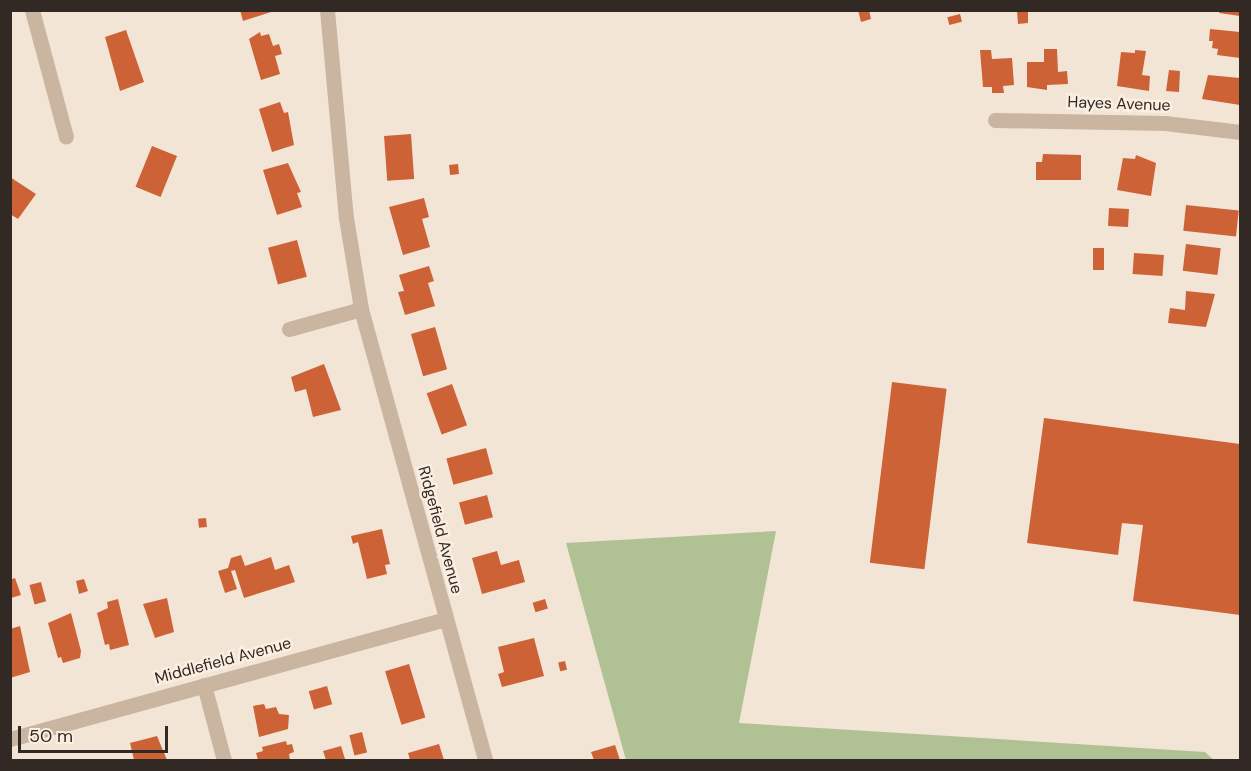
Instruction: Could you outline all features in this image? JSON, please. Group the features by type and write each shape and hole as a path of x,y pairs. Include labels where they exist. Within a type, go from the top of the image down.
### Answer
{"street":[{"path":"32,10 66,137"},
{"name":"Ridgefield Avenue","path":"327,10 346,218 362,309 484,760"},
{"name":"Hayes Avenue","path":"995,120 1154,123 1240,132"},
{"path":"289,329 362,309"},
{"name":"Middlefield Avenue","path":"10,739 446,619"},
{"path":"204,685 224,760"}],"green space":[{"path":"776,531 739,723 1205,752 1214,760 626,760 566,543"}],"building":[{"path":"240,10 274,10 274,11 243,21"},
{"path":"858,10 869,10 871,19 861,22"},
{"path":"1017,10 1028,10 1028,23 1018,24"},
{"path":"1220,10 1240,10 1240,16 1219,13"},
{"path":"960,14 962,22 949,25 947,17"},
{"path":"1210,29 1240,32 1240,58 1217,55 1218,49 1212,48 1213,41 1209,41"},
{"path":"126,30 144,82 120,91 105,37"},
{"path":"260,32 261,36 269,34 273,46 279,44 282,54 275,56 280,74 261,80 249,39"},
{"path":"1044,49 1057,49 1058,72 1067,71 1068,84 1047,85 1047,90 1027,87 1027,62 1044,62"},
{"path":"980,50 991,50 992,59 1012,58 1014,85 1003,86 1004,93 992,93 992,87 983,87"},
{"path":"1135,50 1146,51 1142,75 1150,76 1149,91 1117,86 1121,52 1135,53"},
{"path":"1169,70 1180,71 1179,92 1166,91"},
{"path":"1208,75 1240,78 1240,105 1202,99"},
{"path":"280,102 284,113 288,112 294,145 272,152 259,109"},
{"path":"411,134 414,179 387,181 384,136"},
{"path":"152,146 177,156 161,197 136,187"},
{"path":"1043,154 1081,155 1081,180 1036,180 1036,162 1042,162"},
{"path":"1136,155 1156,163 1151,196 1117,190 1123,158 1135,159"},
{"path":"288,163 301,192 297,193 302,207 277,215 263,170"},
{"path":"458,164 459,174 450,175 449,165"},
{"path":"10,177 36,194 18,219 10,214"},
{"path":"424,198 429,217 422,219 430,247 403,255 389,207"},
{"path":"1186,205 1239,211 1236,236 1183,231"},
{"path":"1109,208 1129,209 1128,227 1108,226"},
{"path":"297,240 307,277 278,284 268,248"},
{"path":"1186,244 1221,248 1217,275 1183,271"},
{"path":"1093,248 1104,248 1104,270 1093,270"},
{"path":"1134,253 1164,255 1162,276 1133,274"},
{"path":"429,266 434,281 428,283 435,306 405,315 398,292 404,291 399,275"},
{"path":"1186,291 1215,294 1206,327 1168,323 1170,308 1185,310"},
{"path":"435,327 447,369 423,376 411,334"},
{"path":"324,364 341,410 313,417 306,389 295,392 291,377"},
{"path":"892,382 947,389 924,569 870,563"},
{"path":"452,384 467,425 442,435 427,393"},
{"path":"1044,418 1240,444 1240,615 1133,601 1143,525 1122,523 1118,555 1027,543"},
{"path":"486,448 493,474 453,485 446,459"},
{"path":"487,495 493,517 465,525 459,503"},
{"path":"206,518 207,527 199,528 198,519"},
{"path":"382,529 390,564 385,565 387,574 367,579 358,542 353,544 351,536"},
{"path":"497,551 501,565 519,560 525,582 482,594 472,558"},
{"path":"241,555 245,566 271,557 275,570 289,565 295,582 244,598 235,570 231,571 237,589 225,593 218,571 228,568 231,558"},
{"path":"15,578 21,595 11,598 10,580"},
{"path":"84,579 88,591 79,594 76,581"},
{"path":"41,582 46,601 35,604 29,585"},
{"path":"167,598 174,632 155,638 143,604"},
{"path":"118,599 129,645 110,650 109,644 105,645 97,613 108,608 107,602"},
{"path":"545,599 548,609 535,612 533,603"},
{"path":"71,613 81,651 80,658 63,663 61,657 58,658 48,623"},
{"path":"20,626 30,672 10,678 10,629"},
{"path":"534,638 544,676 502,687 498,674 504,672 498,647"},
{"path":"565,661 567,670 560,671 558,663"},
{"path":"409,664 425,718 401,725 385,671"},
{"path":"327,686 332,704 314,710 309,691"},
{"path":"264,704 266,709 276,707 279,714 289,715 288,729 259,737 253,706"},
{"path":"362,732 367,752 354,756 349,735"},
{"path":"157,736 167,760 134,760 130,743"},
{"path":"286,741 287,745 292,744 294,752 289,754 290,760 258,760 256,753 263,751 262,747"},
{"path":"439,744 444,760 410,760 408,753"},
{"path":"615,745 620,760 594,760 591,752"},
{"path":"341,746 345,759 326,760 323,751"}]}
